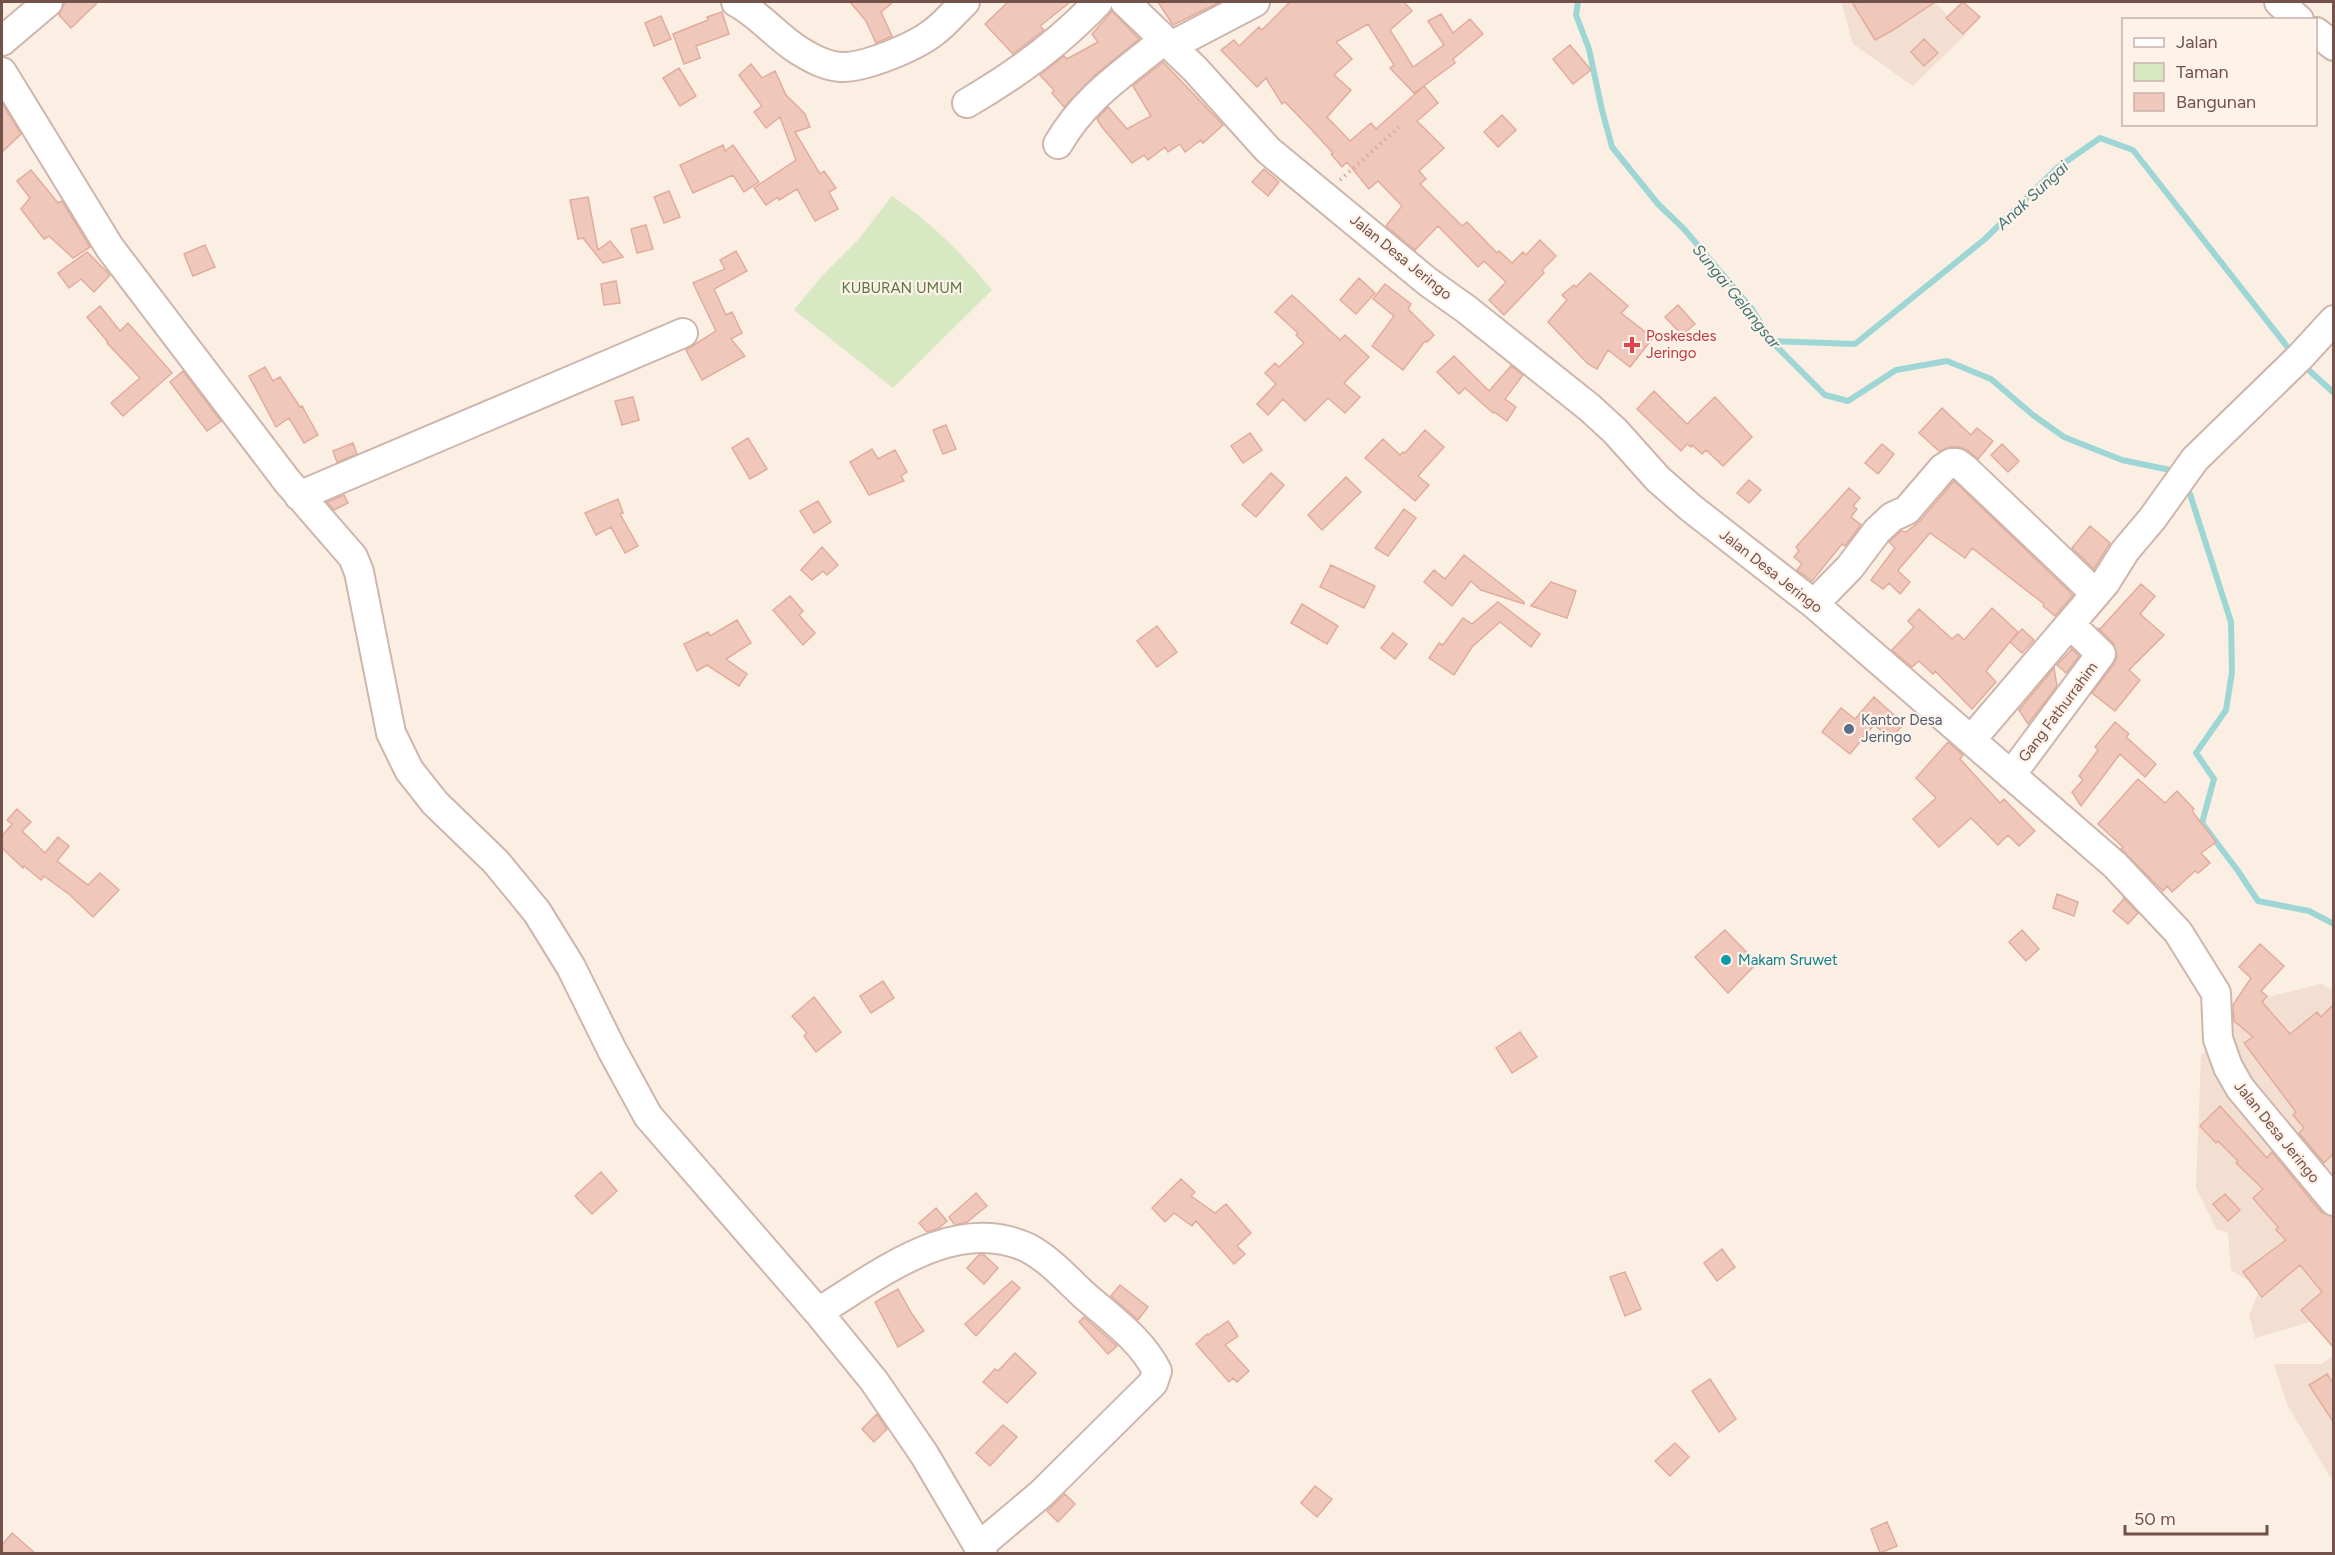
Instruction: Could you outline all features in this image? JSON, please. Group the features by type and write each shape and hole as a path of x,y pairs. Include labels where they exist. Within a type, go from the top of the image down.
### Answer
{"street":[{"path":"2,41 48,2"},
{"path":"736,2 746,7 781,38 800,51 822,63 841,67 861,65 907,47 935,32 965,2"},
{"path":"967,103 1017,71 1098,2"},
{"name":"Jalan Desa Jeringo","path":"1125,2 1168,43 1268,150 1428,282 1466,309 1590,408 1676,495 1814,604 2115,865 2178,932 2216,993 2218,1039 2228,1067 2240,1088 2334,1201"},
{"path":"1058,144 1066,129 1095,96 1118,75 1168,43 1255,2"},
{"path":"2279,2 2297,18"},
{"path":"2317,33 2334,46"},
{"path":"2,72 110,248 299,496 353,557 359,572 391,734 410,771 435,803 496,862 537,912 571,967 640,1103 657,1128 854,1355 900,1417 942,1482 981,1550 1153,1383 1156,1371 1153,1363 1128,1333 1047,1261 1019,1245 993,1240 962,1240 924,1250 818,1312"},
{"path":"1971,740 2105,583 2125,551 2152,519 2195,459 2330,331"},
{"path":"299,496 683,333"},
{"path":"1814,604 1850,567 1877,531 1892,517 1906,510 1943,468 1951,463 1957,463 1965,469 2096,593"},
{"name":"Gang Fathurrahim","path":"2011,776 2101,654 2070,624"}],"path":[{"path":"1323,194 1399,127"}],"shaded area":[{"path":"1841,2 1935,2 1965,35 1913,86 1853,44"},
{"path":"2321,984 2333,990 2333,1342 2310,1322 2255,1338 2249,1315 2260,1288 2231,1270 2228,1233 2216,1229 2196,1187 2201,1055 2254,1000"},
{"path":"2333,1356 2333,1482 2287,1404 2274,1364 2321,1364"}],"green space":[{"name":"KUBURAN UMUM","path":"892,196 945,239 992,290 893,388 794,310 822,276 858,240"}],"building":[{"path":"65,2 98,2 71,28 59,15"},
{"path":"850,2 893,2 881,12 892,36 876,43 866,21"},
{"path":"1008,2 1070,2 1040,26 1044,30 1013,54 985,24"},
{"path":"1158,2 1220,2 1173,25"},
{"path":"1290,2 1404,2 1412,11 1390,30 1413,67 1444,45 1428,21 1441,14 1453,33 1470,19 1483,34 1453,59 1455,63 1414,93 1390,68 1394,65 1368,24 1336,42 1352,59 1334,75 1351,90 1327,117 1350,141 1371,123 1376,129 1424,86 1438,103 1417,121 1444,148 1419,171 1426,179 1420,184 1462,226 1467,222 1497,253 1499,251 1512,263 1523,252 1526,255 1540,240 1556,256 1542,270 1544,273 1504,315 1489,300 1506,282 1484,261 1478,267 1438,226 1415,250 1386,226 1402,206 1378,181 1369,189 1347,162 1342,167 1331,154 1333,153 1311,129 1285,102 1282,104 1266,78 1257,87 1221,50 1234,40 1239,46 1259,27 1262,30"},
{"path":"1852,2 1935,2 1875,40"},
{"path":"1963,2 1980,17 1963,34 1946,18"},
{"path":"1112,11 1139,39 1095,75 1064,107 1052,93 1054,90 1040,75 1064,56 1067,59 1098,42 1092,34"},
{"path":"722,12 729,34 696,46 700,58 684,64 673,34"},
{"path":"661,16 671,39 654,46 645,23"},
{"path":"1924,39 1938,53 1924,66 1911,52"},
{"path":"1570,45 1591,70 1573,84 1553,59"},
{"path":"1163,62 1223,125 1203,143 1201,140 1185,152 1180,144 1168,152 1165,147 1148,160 1144,155 1132,163 1097,119 1108,107 1127,129 1151,116 1133,86"},
{"path":"751,64 762,78 775,71 786,95 805,114 810,127 795,132 820,174 824,171 836,188 829,192 838,209 815,221 797,189 766,205 754,188 796,160 780,117 766,128 754,112 762,106 739,75"},
{"path":"679,68 696,96 680,106 663,78"},
{"path":"2,103 21,134 2,152"},
{"path":"1502,115 1516,130 1498,147 1484,132"},
{"path":"723,145 725,151 733,145 759,182 744,192 733,175 693,193 680,165"},
{"path":"1264,169 1279,182 1268,196 1252,182"},
{"path":"31,170 58,203 62,201 90,247 73,258 49,236 44,239 21,209 30,198 17,181"},
{"path":"669,191 680,217 664,223 654,197"},
{"path":"588,197 598,250 610,241 623,257 603,263 583,238 578,239 570,200"},
{"path":"646,225 653,249 637,253 631,229"},
{"path":"205,245 215,267 193,276 184,254"},
{"path":"736,251 747,271 714,289 726,315 732,312 742,333 731,339 745,356 702,380 686,350 716,331 693,283 725,269 720,260"},
{"path":"87,252 110,275 94,292 81,279 69,288 58,273"},
{"path":"1590,273 1628,306 1621,313 1653,338 1630,367 1608,350 1597,369 1588,364 1548,322 1567,300 1562,295 1574,285 1576,287"},
{"path":"1359,278 1375,293 1356,314 1340,300"},
{"path":"616,281 620,303 604,305 601,284"},
{"path":"1385,284 1411,304 1408,309 1434,335 1427,342 1425,341 1403,370 1372,346 1394,316 1373,299"},
{"path":"1292,295 1340,340 1345,335 1369,357 1344,383 1360,397 1345,413 1328,398 1305,421 1283,399 1268,415 1257,404 1276,384 1265,373 1275,363 1279,367 1304,343 1296,335 1298,333 1275,312"},
{"path":"1678,305 1695,324 1682,335 1665,317"},
{"path":"100,306 120,331 128,323 172,373 123,416 111,403 140,378 107,343 87,317"},
{"path":"1454,356 1489,391 1511,366 1523,375 1505,399 1516,407 1507,421 1493,413 1465,388 1459,394 1437,372"},
{"path":"265,367 273,381 280,377 300,407 302,406 318,435 304,443 289,418 276,427 249,376"},
{"path":"183,371 221,421 207,431 170,382"},
{"path":"1654,391 1687,424 1715,397 1752,437 1723,466 1706,450 1702,454 1692,445 1691,447 1687,444 1681,451 1637,409"},
{"path":"633,397 639,420 622,425 615,401"},
{"path":"1942,408 1971,435 1977,428 1993,441 1978,459 1967,450 1958,447 1939,451 1919,433"},
{"path":"946,425 956,449 943,454 933,430"},
{"path":"1425,430 1444,447 1418,476 1429,485 1415,501 1365,458 1383,439 1400,455 1405,453"},
{"path":"1250,433 1262,450 1243,463 1231,446"},
{"path":"748,438 767,469 750,479 732,448"},
{"path":"353,443 357,454 337,462 333,451"},
{"path":"1882,444 1894,454 1878,474 1865,463"},
{"path":"2002,444 2019,461 2008,472 1991,455"},
{"path":"872,449 878,459 895,450 907,472 901,476 904,481 869,495 850,462"},
{"path":"1271,473 1284,485 1256,517 1242,505"},
{"path":"1346,477 1361,492 1322,530 1308,515"},
{"path":"1749,480 1761,490 1749,503 1737,493"},
{"path":"1954,481 2073,595 2055,616 2043,606 2044,604 1972,548 1965,558 1930,533 1898,571 1910,582 1900,594 1889,583 1883,589 1871,580 1895,548 1889,542 1901,531 1906,532 1920,521"},
{"path":"1849,488 1860,498 1853,506 1857,509 1851,517 1861,525 1812,581 1797,570 1802,564 1794,557 1799,551 1796,547"},
{"path":"344,495 348,503 334,510 327,502"},
{"path":"618,499 623,513 620,514 638,546 625,553 611,527 596,535 585,513"},
{"path":"818,501 831,522 814,533 800,511"},
{"path":"1404,509 1416,518 1388,556 1375,548"},
{"path":"2090,526 2110,543 2094,569 2072,548"},
{"path":"822,547 838,565 827,575 823,571 812,580 801,570"},
{"path":"1464,555 1524,604 1481,590 1471,581 1452,606 1424,582 1434,570 1445,579"},
{"path":"1331,565 1375,586 1364,608 1320,587"},
{"path":"1551,582 1576,591 1567,618 1531,606"},
{"path":"2141,584 2155,596 2140,614 2164,635 2129,670 2140,680 2115,711 2092,693 2114,664 2117,656 2113,643 2098,628 2100,629"},
{"path":"790,596 803,611 799,615 815,633 803,645 773,610"},
{"path":"1498,602 1540,634 1531,647 1500,622 1472,647 1454,675 1429,658 1439,643 1443,645 1463,618 1472,624"},
{"path":"1302,604 1338,626 1327,644 1291,623"},
{"path":"1992,608 2018,632 1986,671 1996,682 1972,709 1935,671 1933,674 1919,661 1912,667 1892,650 1914,627 1908,621 1919,609 1952,639 1958,634 1964,640"},
{"path":"737,620 751,643 726,659 747,674 739,686 707,665 697,671 684,644 708,632 710,636"},
{"path":"1157,626 1177,652 1157,667 1137,641"},
{"path":"2022,629 2034,640 2022,653 2010,642"},
{"path":"1393,633 1407,644 1395,659 1381,648"},
{"path":"2072,649 2079,656 2066,673 2057,665"},
{"path":"2054,668 2057,686 2028,724 2019,710"},
{"path":"1874,697 1904,724 1891,738 1874,725 1850,754 1822,732 1841,708 1855,719"},
{"path":"2115,722 2129,734 2126,737 2156,764 2145,777 2120,754 2081,806 2072,792 2083,780 2079,776 2098,750 2095,747"},
{"path":"1948,742 1963,755 1960,759 2000,803 2004,799 2035,831 2019,846 2008,835 1998,845 1971,818 1939,847 1913,819 1936,798 1916,778"},
{"path":"2138,779 2165,803 2177,791 2194,809 2192,811 2216,842 2201,853 2210,863 2198,873 2195,871 2172,892 2167,886 2163,891 2121,849 2123,847 2098,824"},
{"path":"17,809 31,822 22,831 45,853 58,837 69,846 57,861 88,885 100,873 119,890 93,917 70,895 44,876 41,880 24,866 23,868 2,848 2,836 12,824 7,820"},
{"path":"2057,894 2078,902 2074,916 2053,908"},
{"path":"2123,897 2138,913 2128,924 2113,911 2124,899"},
{"name":"Makam Sruwet","path":"1725,930 1757,963 1728,993 1695,957"},
{"path":"2022,930 2039,949 2026,961 2009,942"},
{"path":"2260,944 2284,966 2261,991 2267,996 2262,1002 2290,1034 2317,1012 2321,1017 2334,1004 2334,1153 2324,1163 2299,1133 2304,1128 2293,1115 2296,1112 2244,1043 2253,1037 2234,1021 2233,1005 2251,978 2239,967"},
{"path":"883,981 894,998 871,1013 860,996"},
{"path":"814,997 841,1032 816,1052 804,1036 807,1033 792,1016"},
{"path":"1520,1032 1537,1057 1512,1073 1496,1048"},
{"path":"2220,1106 2267,1158 2272,1152 2321,1212 2334,1217 2334,1348 2301,1310 2322,1292 2300,1265 2262,1297 2243,1272 2286,1240 2253,1198 2263,1189 2236,1163 2238,1161 2218,1141 2216,1143 2200,1126"},
{"path":"601,1172 617,1191 592,1214 575,1196"},
{"path":"1181,1179 1195,1192 1191,1196 1215,1213 1226,1204 1251,1233 1237,1246 1245,1254 1234,1264 1196,1221 1192,1226 1174,1213 1165,1222 1152,1208"},
{"path":"976,1193 987,1206 967,1222 955,1225 949,1217"},
{"path":"2225,1194 2240,1210 2228,1221 2213,1204"},
{"path":"936,1208 947,1221 939,1228 927,1232 919,1223"},
{"path":"1722,1249 1735,1267 1717,1281 1704,1263"},
{"path":"979,1255 984,1255 998,1268 984,1284 967,1268"},
{"path":"1625,1272 1641,1309 1625,1316 1610,1277"},
{"path":"1012,1281 1020,1288 976,1336 965,1324"},
{"path":"1120,1285 1148,1307 1138,1320 1111,1296"},
{"path":"898,1289 924,1331 898,1347 875,1302"},
{"path":"1084,1317 1117,1346 1108,1354 1079,1322"},
{"path":"1228,1321 1238,1336 1225,1345 1249,1371 1237,1382 1233,1378 1229,1382 1196,1344"},
{"path":"1015,1353 1036,1373 1007,1403 983,1382 995,1369 998,1371"},
{"path":"2327,1374 2334,1385 2334,1423 2309,1385"},
{"path":"1710,1379 1736,1419 1719,1432 1692,1391"},
{"path":"877,1414 887,1429 874,1442 862,1429"},
{"path":"1003,1425 1017,1437 990,1466 976,1453"},
{"path":"1675,1443 1689,1457 1670,1476 1655,1461"},
{"path":"1315,1486 1332,1499 1317,1517 1301,1503"},
{"path":"1065,1494 1075,1504 1058,1522 1047,1511"},
{"path":"1887,1522 1897,1546 1880,1553 1871,1529"},
{"path":"12,1533 36,1554 2,1554 2,1545"}],"waterway":[{"name":"Sungai Gelangsar","path":"1578,2 1576,15 1589,49 1612,147 1658,204 1684,229 1752,309 1771,341 1825,395 1848,401 1896,370 1947,361 1991,379 2033,415 2064,437 2122,460 2170,470 2173,474"},
{"name":"Anak Sungai","path":"1771,341 1855,344 1985,239 2057,168 2100,138 2133,150 2293,354"},
{"name":"Anak Sungai","path":"2303,365 2334,393"},
{"name":"Sungai Gelangsar","path":"2185,488 2190,494 2231,622 2232,672 2226,710 2196,753 2214,779 2202,823 2258,901 2309,911 2334,924"}],"place":[{"name":"Poskesdes Jeringo","path":"1632,345"},
{"name":"Kantor Desa Jeringo","path":"1849,729"},
{"name":"Makam Sruwet","path":"1726,960"}]}
